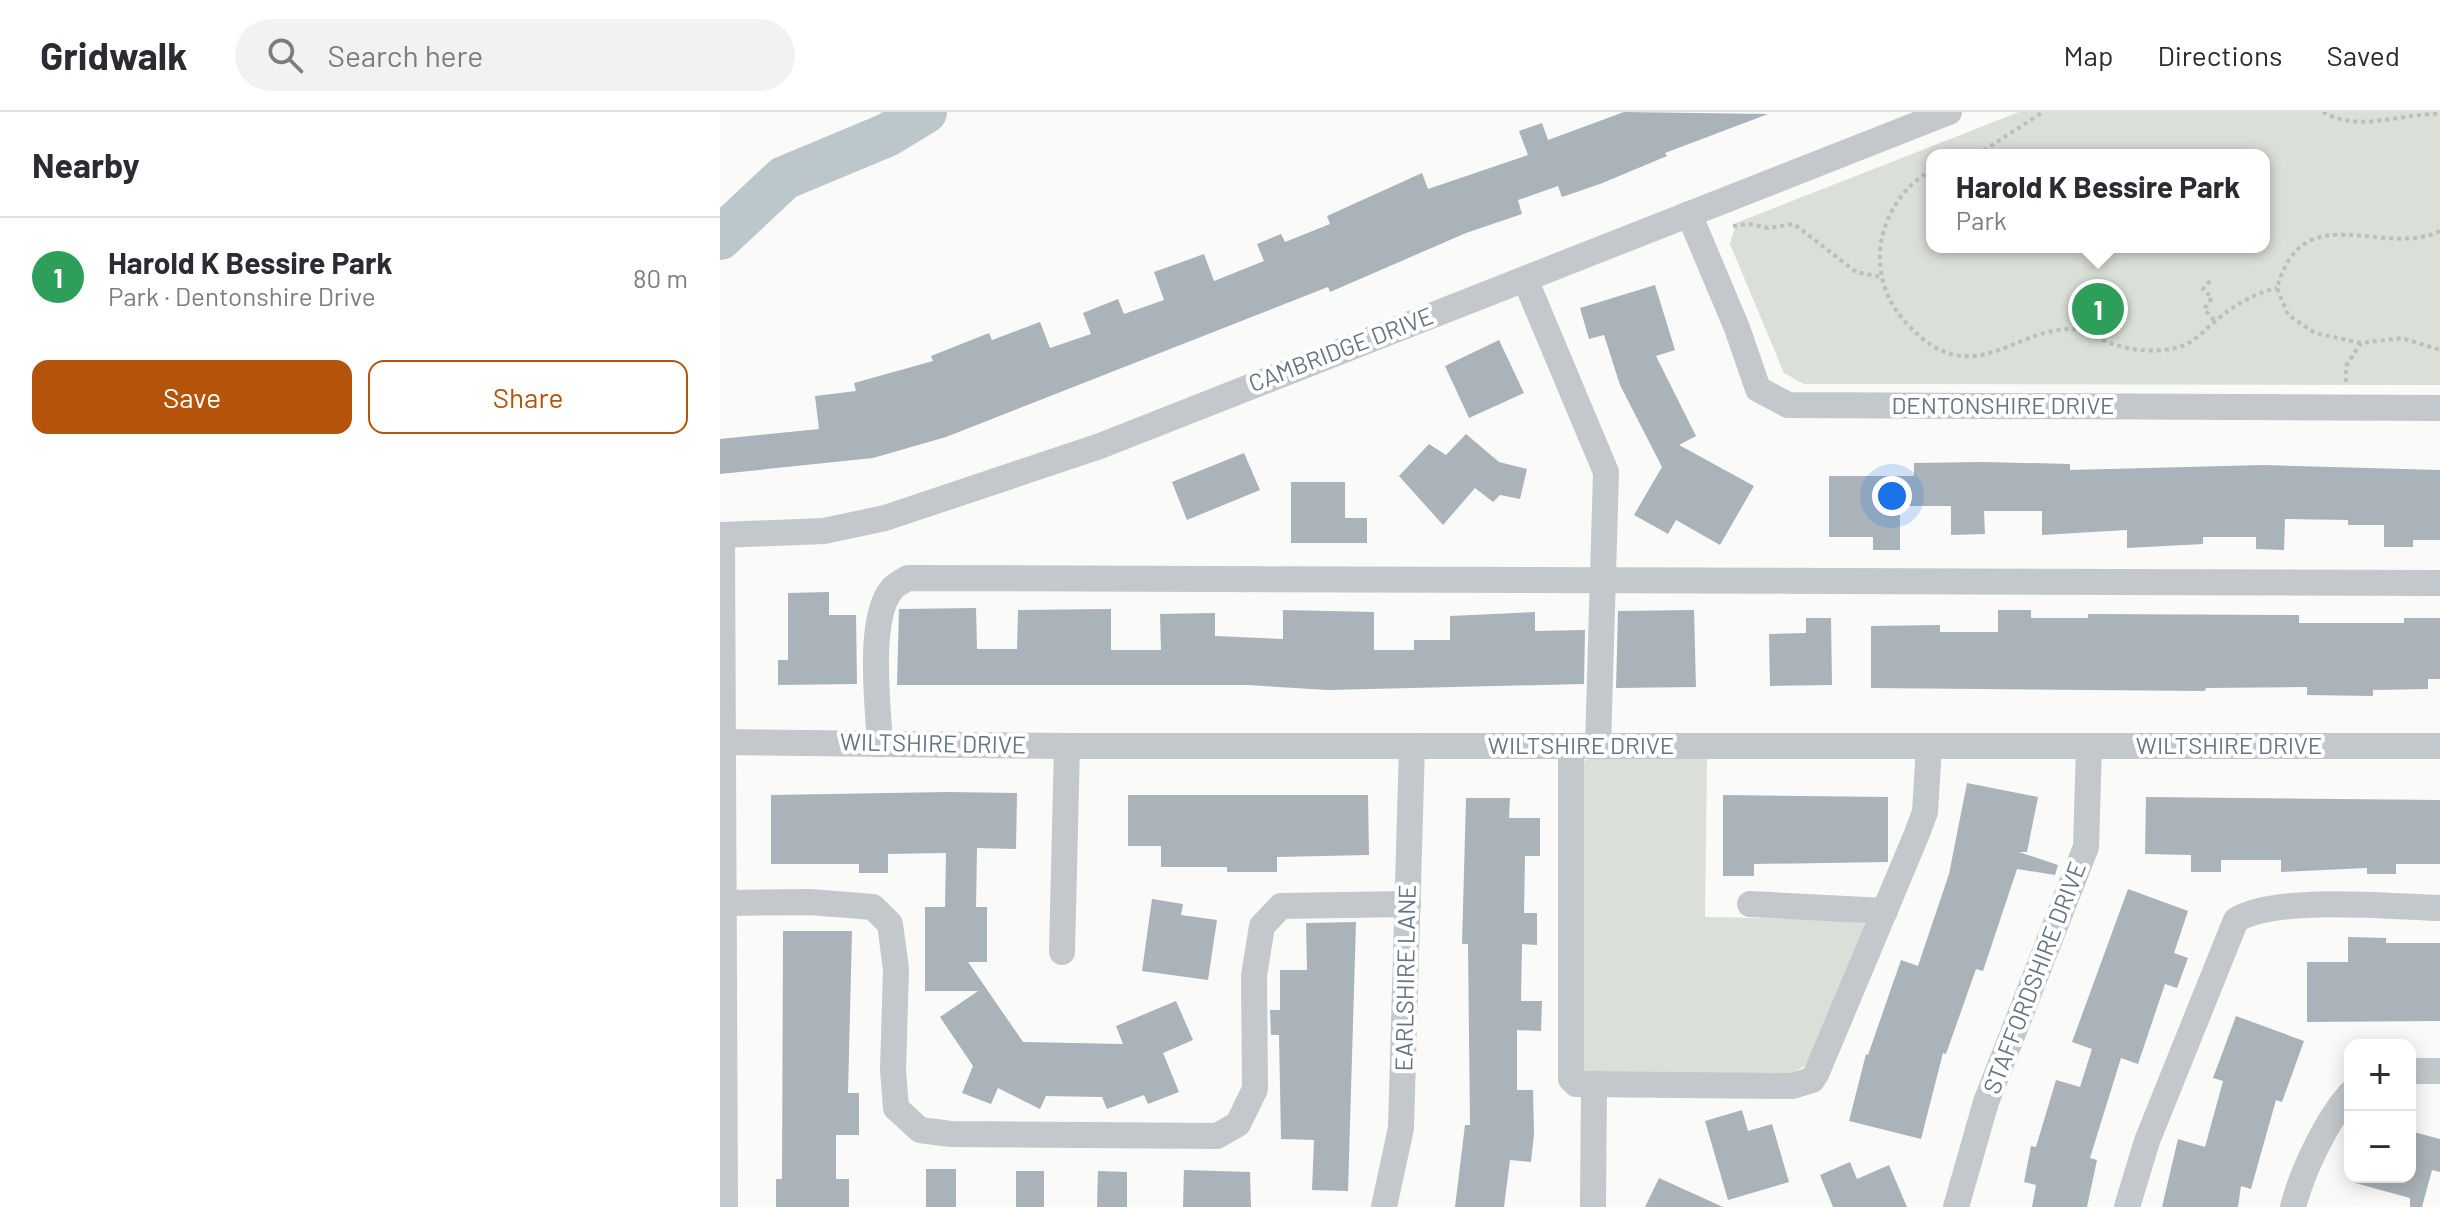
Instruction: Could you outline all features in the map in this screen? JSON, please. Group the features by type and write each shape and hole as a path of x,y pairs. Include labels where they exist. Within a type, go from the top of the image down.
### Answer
{"street":[{"name":"CAMBRIDGE DRIVE","path":"721,535 824,531 885,518 1100,446 1949,112"},
{"name":"DENTONSHIRE DRIVE","path":"1689,214 1737,328 1758,389 1788,405 2440,408"},
{"path":"1525,279 1606,472 1598,746"},
{"path":"721,535 725,1207"},
{"path":"880,744 877,664 880,613 892,588 908,578 2440,583"},
{"name":"WILTSHIRE DRIVE","path":"722,742 1067,746 2440,746"},
{"path":"1062,952 1067,746"},
{"name":"EARLSHIRE LANE","path":"1384,1207 1401,1128 1412,746"},
{"path":"1571,746 1569,1070 1576,1084 1792,1086 1812,1080 1925,812 1929,746"},
{"name":"STAFFORDSHIRE DRIVE","path":"1956,1207 1986,1102 2086,847 2089,746"},
{"path":"723,903 810,902 873,907 890,924 896,969 893,1070 896,1108 920,1130 951,1134 1114,1137 1217,1136 1238,1124 1255,1089 1254,976 1262,926 1281,906 1408,904"},
{"path":"1750,904 1885,911"},
{"path":"2127,1207 2147,1141 2236,920 2252,910 2291,907 2440,908"},
{"path":"2416,1071 2440,1071"},
{"path":"1593,1207 1594,1084"},
{"path":"2293,1207 2322,1135 2335,1110 2344,1100"}],"path":[{"path":"1986,149 2043,112"},
{"path":"2323,112 2339,120 2358,123 2440,114"},
{"path":"1926,174 1910,186 1890,215 1882,235 1881,277 1898,314 1913,330 1933,346 1957,354 1984,355 2003,351 2054,329 2082,330 2126,348 2151,351 2180,347 2242,301 2277,288 2293,253 2322,236 2340,233 2415,238 2440,231"},
{"path":"1727,227 1794,224 1856,272 1881,277"},
{"path":"2210,281 2203,289 2212,298 2204,309 2215,321"},
{"path":"2277,288 2288,315 2315,333 2361,343 2402,338 2440,350"},
{"path":"2346,382 2346,366 2361,343"}],"shaded area":[{"path":"2019,112 2440,112 2440,385 1804,384 1784,373 1730,244 1736,223"},
{"path":"1597,757 1707,758 1705,917 1862,920 1868,930 1817,1059 1782,1079 1580,1074 1581,770 1585,760"}],"building":[{"path":"1624,112 1768,114 1665,153 1667,156 1600,184 1562,197 1558,186 1518,200 1522,214 1466,233 1330,292 1328,287 946,437 873,458 720,474 720,439 819,429 815,396 856,391 854,383 933,361 931,356 989,333 992,340 1040,322 1050,348 1091,334 1083,313 1118,299 1124,314 1164,300 1154,272 1204,254 1214,281 1264,261 1257,244 1281,234 1285,242 1330,224 1327,216 1422,173 1428,189 1528,155 1519,131 1542,123 1548,140"},
{"path":"1655,285 1675,350 1656,356 1696,436 1679,445 1754,486 1720,545 1676,520 1668,534 1634,515 1662,467 1620,385 1604,335 1589,339 1580,308"},
{"path":"1499,340 1524,393 1469,418 1445,366"},
{"path":"1466,434 1499,462 1527,469 1520,499 1500,495 1493,502 1475,488 1443,525 1399,476 1429,444 1446,455"},
{"path":"1244,453 1260,490 1187,520 1172,482"},
{"path":"1914,463 2070,464 2070,470 2264,465 2440,470 2440,540 2413,540 2413,547 2384,547 2384,525 2348,525 2348,520 2285,519 2284,550 2256,549 2256,537 2203,537 2203,544 2127,548 2127,530 2042,535 2042,511 1984,511 1985,534 1951,535 1951,506 1900,506 1900,550 1873,550 1873,537 1829,537 1829,476 1914,476"},
{"path":"1291,482 1345,482 1345,518 1367,518 1367,543 1291,543"},
{"path":"829,592 829,615 856,615 857,684 778,685 778,660 788,660 788,593"},
{"path":"976,608 977,649 1017,649 1018,610 1111,609 1111,650 1161,650 1160,614 1215,613 1215,636 1283,639 1283,610 1374,612 1374,650 1414,650 1414,640 1450,640 1450,616 1535,612 1535,631 1585,630 1584,684 1328,690 1248,685 897,685 899,609"},
{"path":"1694,610 1696,687 1616,688 1618,611"},
{"path":"1998,610 2031,610 2031,618 2088,618 2088,614 2299,615 2299,623 2404,623 2404,618 2440,618 2440,679 2428,679 2428,689 2373,690 2373,696 2307,695 2307,687 2206,688 2205,691 1871,688 1871,626 1940,625 1940,632 1998,632"},
{"path":"1806,618 1831,618 1832,685 1770,686 1769,634 1806,633"},
{"path":"1967,783 2038,797 2027,852 2019,852 2058,865 2055,875 2017,869 1983,971 1976,969 1946,1054 1943,1053 1921,1139 1849,1121 1866,1054 1901,960 1918,966 1949,874"},
{"path":"1017,793 1016,849 977,848 976,907 987,907 987,962 968,962 1023,1042 1123,1044 1116,1026 1176,1001 1193,1040 1163,1053 1179,1092 1148,1104 1144,1095 1107,1109 1102,1097 1046,1096 1040,1109 998,1088 991,1104 962,1093 973,1066 940,1017 978,991 925,991 925,907 945,907 946,853 888,854 888,873 859,873 859,864 771,864 771,795"},
{"path":"1128,795 1368,795 1369,855 1277,857 1277,872 1227,872 1227,867 1161,867 1161,846 1128,846"},
{"path":"1723,795 1888,797 1888,862 1754,864 1754,876 1723,876"},
{"path":"2146,797 2440,800 2440,864 2396,864 2396,874 2367,874 2367,868 2281,872 2281,860 2221,860 2221,872 2191,872 2191,855 2145,854"},
{"path":"1466,798 1510,798 1509,818 1540,818 1540,856 1525,856 1524,913 1537,913 1537,945 1522,944 1521,1001 1542,1001 1541,1031 1517,1030 1517,1090 1533,1090 1534,1134 1531,1162 1510,1160 1504,1207 1455,1207 1465,1125 1470,1125 1468,944 1462,944"},
{"path":"2128,889 2188,911 2174,953 2188,958 2177,988 2165,984 2138,1064 2121,1058 2090,1158 2097,1160 2087,1207 2032,1207 2036,1185 2024,1182 2031,1146 2036,1147 2056,1080 2080,1087 2092,1049 2072,1042"},
{"path":"1152,899 1183,904 1181,915 1217,920 1208,980 1142,971"},
{"path":"1356,922 1348,1191 1312,1190 1314,1140 1281,1139 1279,1035 1271,1035 1270,1010 1280,1010 1280,970 1307,970 1306,923"},
{"path":"783,931 852,931 848,1093 859,1093 859,1135 836,1135 836,1179 849,1179 849,1207 776,1207 776,1179 782,1179"},
{"path":"2348,937 2386,938 2386,943 2440,943 2440,1021 2307,1022 2307,962 2348,962"},
{"path":"2236,1016 2304,1041 2282,1102 2276,1100 2251,1189 2241,1186 2238,1207 2162,1207 2178,1139 2205,1147 2223,1081 2213,1078"},
{"path":"1742,1110 1748,1131 1772,1124 1789,1182 1728,1200 1705,1121"},
{"path":"2416,1133 2440,1139 2440,1172 2432,1170 2422,1207 2410,1207 2410,1198 2355,1183 2416,1183"},
{"path":"1850,1162 1857,1179 1889,1165 1907,1207 1833,1207 1820,1175"},
{"path":"926,1169 956,1169 956,1207 926,1207"},
{"path":"1184,1170 1250,1172 1251,1207 1183,1207"},
{"path":"1016,1171 1044,1171 1044,1207 1016,1207"},
{"path":"1098,1171 1127,1172 1127,1207 1097,1207"},
{"path":"1659,1178 1723,1207 1645,1207"}],"waterway":[{"path":"720,238 784,178 887,135 925,112"}],"place":[{"name":"Harold K Bessire Park","path":"2098,309"}]}
